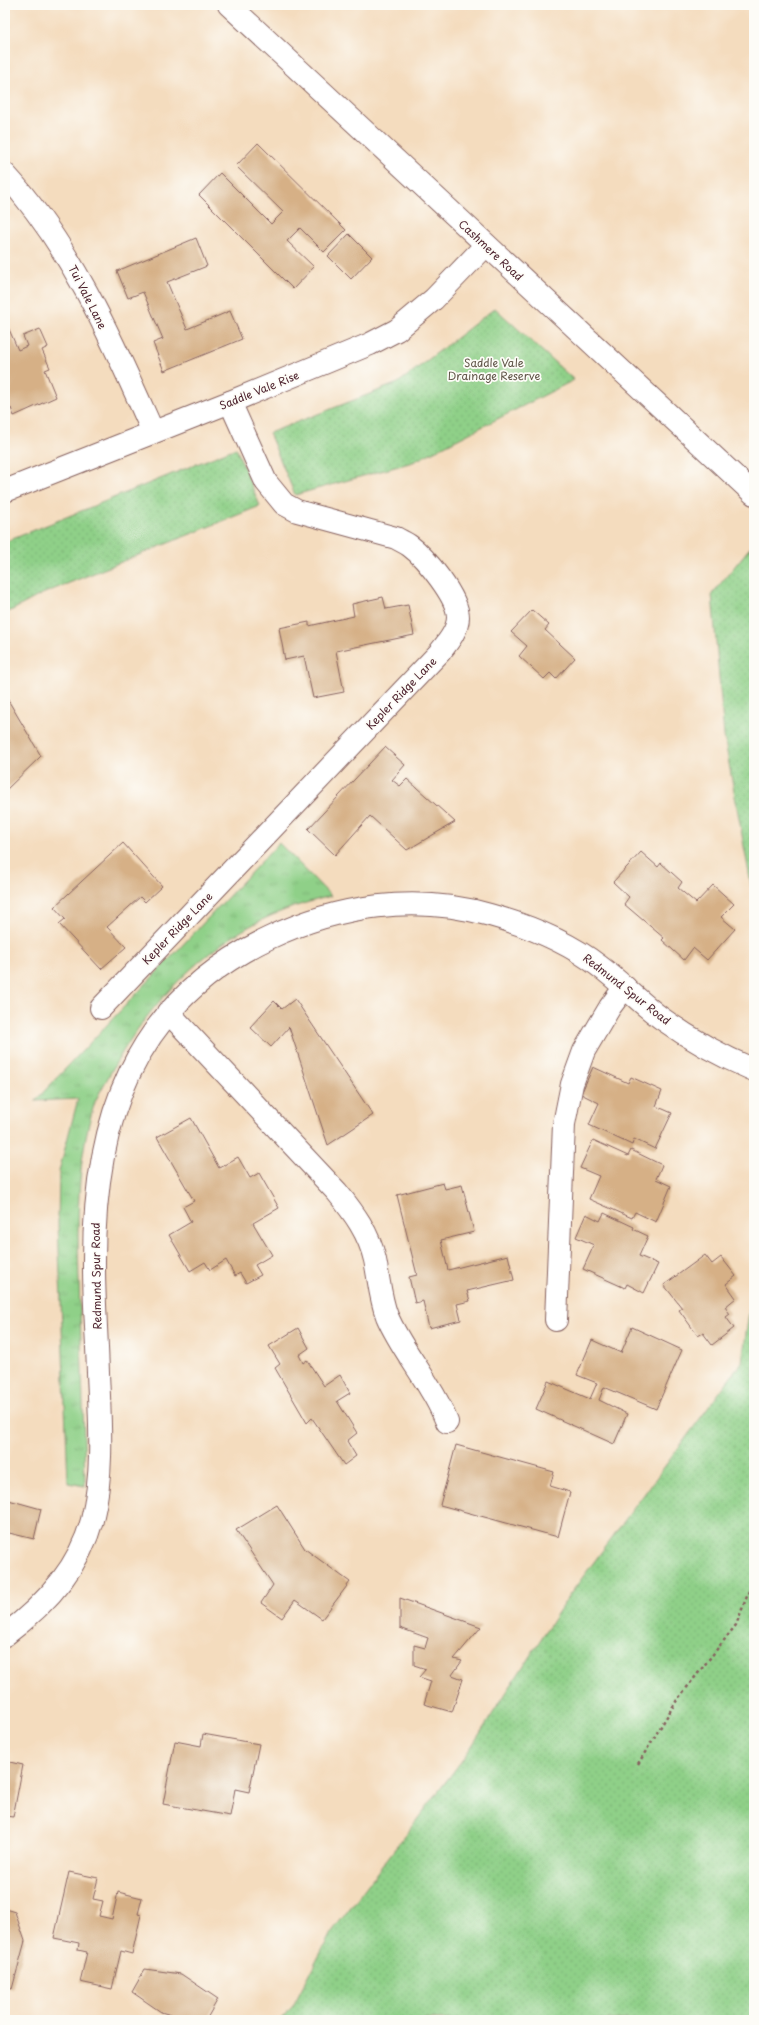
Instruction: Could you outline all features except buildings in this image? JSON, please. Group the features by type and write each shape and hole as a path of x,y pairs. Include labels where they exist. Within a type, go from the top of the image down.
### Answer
{"street":[{"name":"Cashmere Road","path":"229,5 754,494"},
{"name":"Tui Vale Lane","path":"5,174 28,199 68,259 125,369 153,432"},
{"name":"Saddle Vale Rise","path":"5,491 230,402 370,344 397,330 434,299 486,245"},
{"name":"Kepler Ridge Lane","path":"101,1008 440,652 453,634 458,617 456,603 448,588 410,546 396,538 297,510 284,504 266,482 230,402"},
{"name":"Redmund Spur Road","path":"5,1635 32,1614 58,1587 77,1558 92,1521 97,1487 100,1449 94,1267 95,1221 101,1166 110,1122 128,1075 148,1039 168,1012 199,982 240,952 306,921 381,905 416,904 452,908 488,914 553,938 574,948 599,965 658,1016 697,1042 754,1070"},
{"path":"556,1320 564,1124 572,1084 584,1051 610,1007 625,987"},
{"path":"168,1012 337,1192 353,1212 364,1229 371,1244 387,1316 398,1340 430,1387 447,1422"}],"path":[{"path":"638,1764 677,1700 736,1625 754,1578"}],"green space":[{"name":"Saddle Vale Drainage Reserve","path":"495,308 574,380 413,462 295,495 269,433 398,383"},
{"path":"236,448 260,506 42,594 5,614 5,542"},
{"path":"753,544 754,901 724,736 712,594"},
{"path":"279,843 331,896 291,908 254,924 232,937 190,970 171,988 137,1029 95,1102 83,1154 78,1206 78,1259 85,1486 68,1483 58,1224 59,1171 78,1099 35,1101"},
{"path":"754,1276 754,2020 280,2020 293,2006 331,1933 466,1755 568,1597 742,1362"}]}
